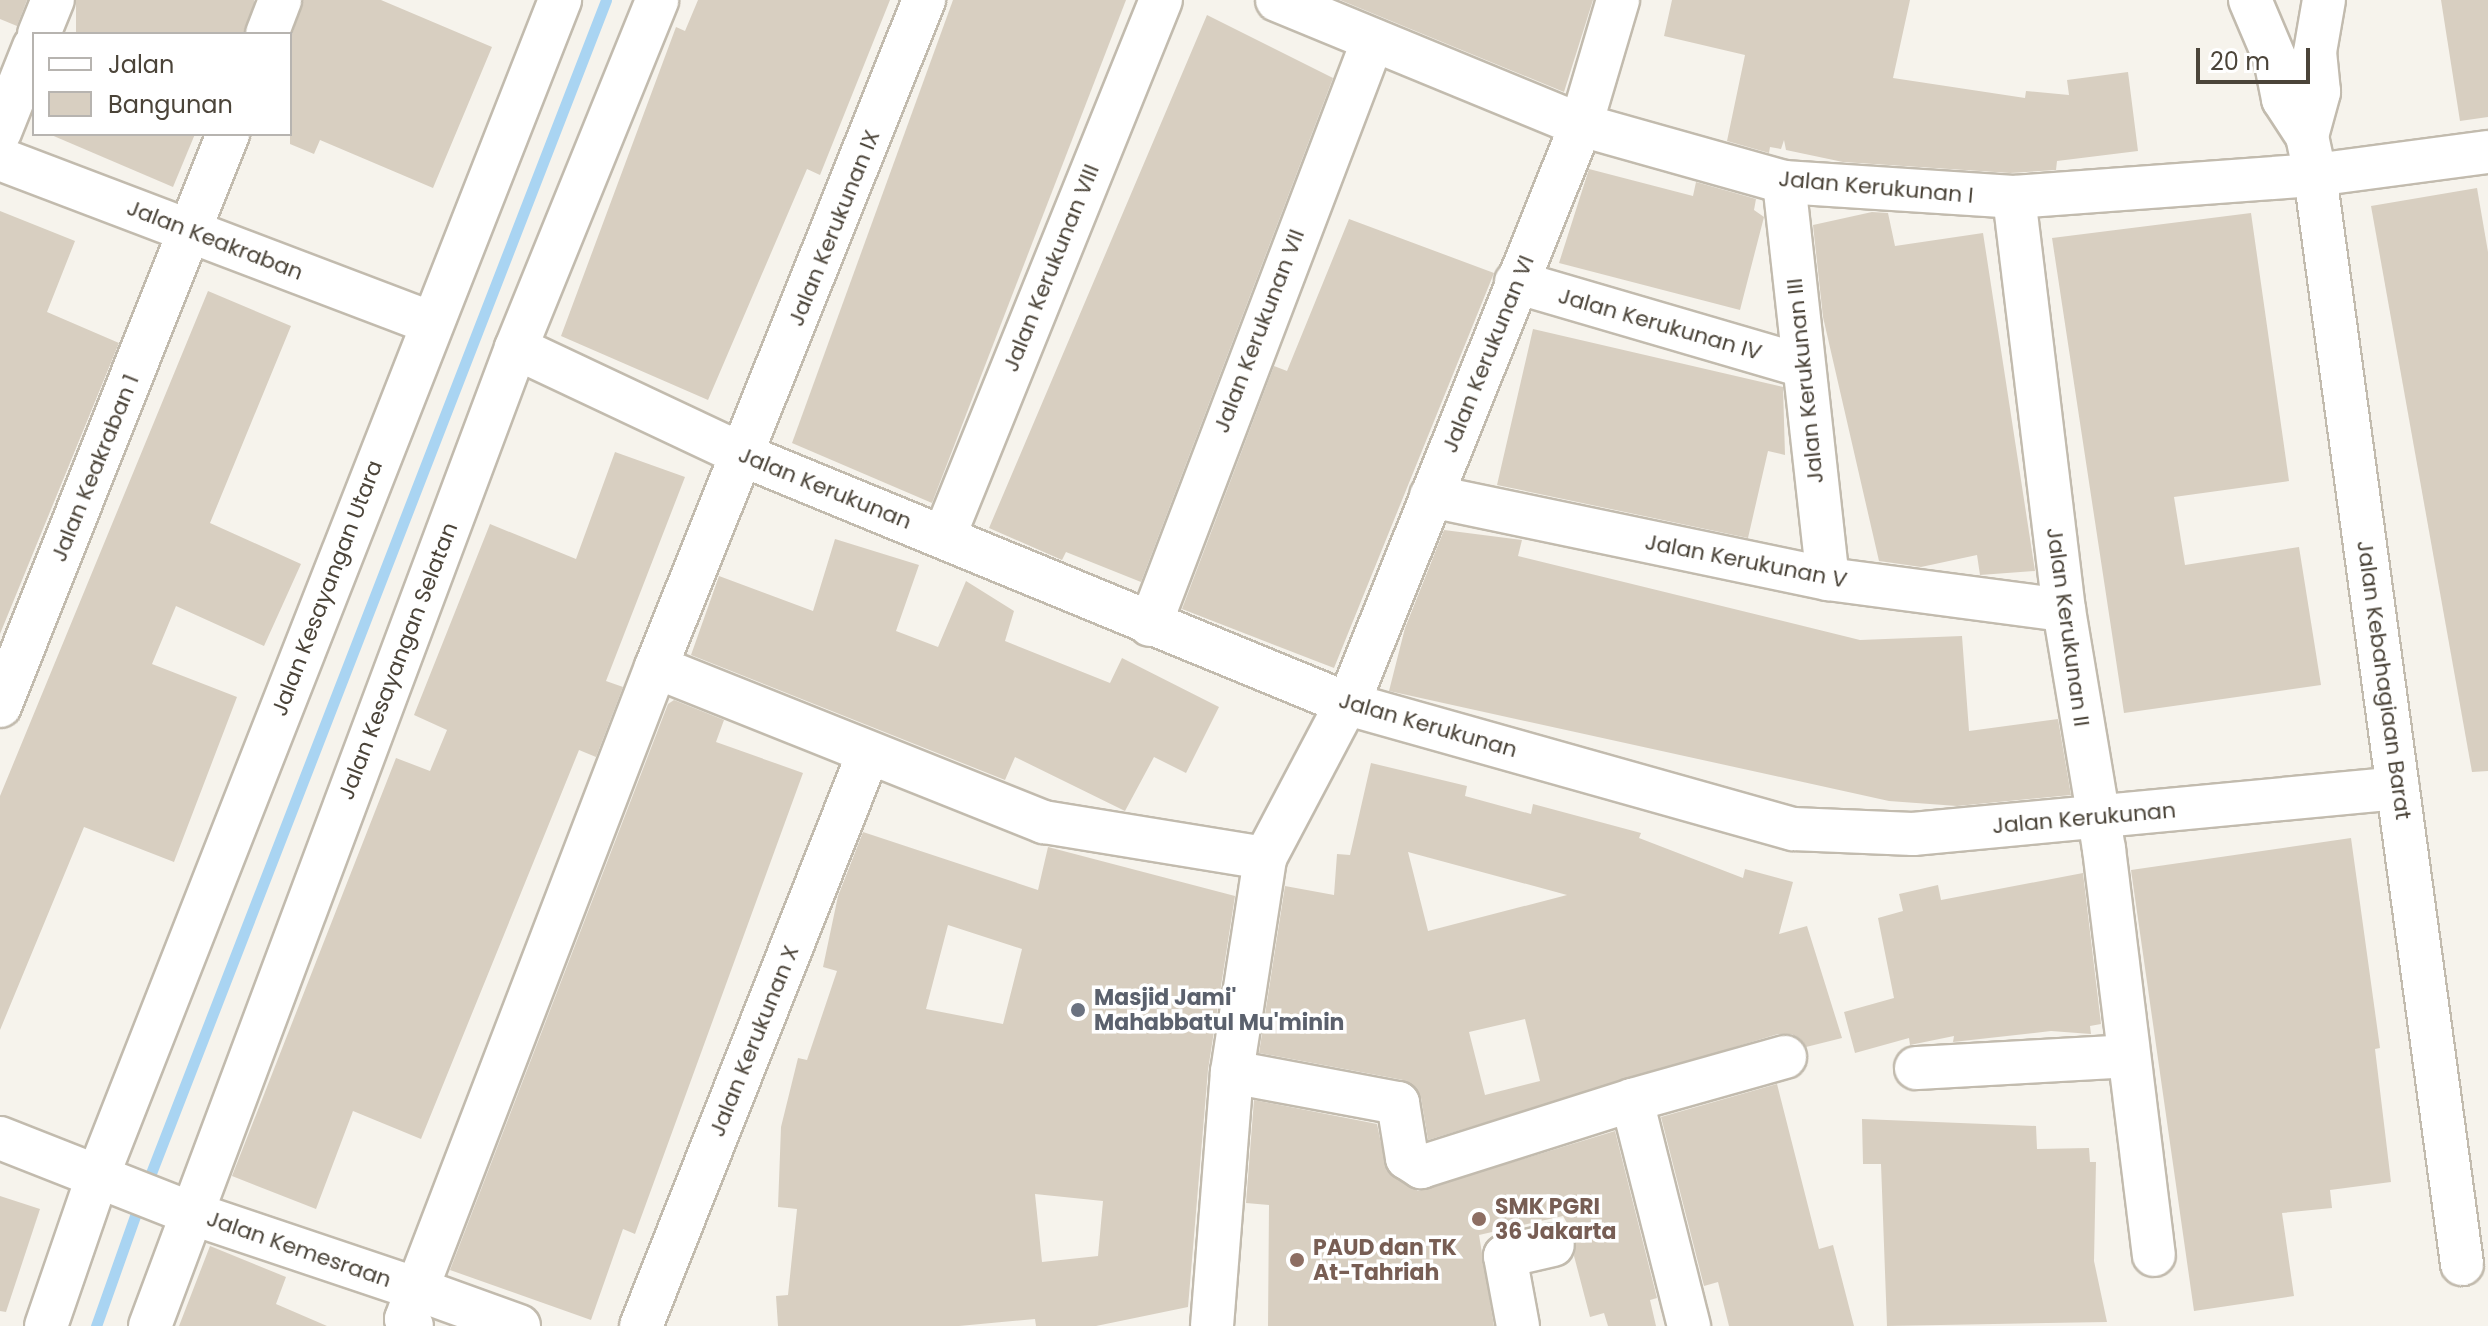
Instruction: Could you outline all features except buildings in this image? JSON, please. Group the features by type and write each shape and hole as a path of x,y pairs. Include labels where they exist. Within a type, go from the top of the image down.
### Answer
{"street":[{"path":"40,32 53,0"},
{"path":"268,32 280,0"},
{"name":"Jalan Kesayangan Utara","path":"46,1326 430,322 560,0"},
{"name":"Jalan Kesayangan Selatan","path":"150,1326 190,1212 516,348 657,0"},
{"name":"Jalan Kerukunan IX","path":"409,1315 656,667 745,456 924,0"},
{"name":"Jalan Kerukunan VIII","path":"944,537 1161,0"},
{"name":"Jalan Kerukunan I","path":"1277,0 1581,125 1784,182 2014,197 2311,155 2488,152"},
{"name":"Jalan Kerukunan VI","path":"1212,1326 1232,1072 1265,858 1348,704 1581,125 1618,0"},
{"name":"Jalan Kebahagiaan Barat","path":"2250,0 2275,59 2283,99 2311,155"},
{"name":"Jalan Kebahagiaan Barat","path":"2324,0 2315,52 2319,92 2311,155 2398,788 2471,1186 2462,1264"},
{"name":"Jalan Kerukunan VII","path":"1150,625 1373,40"},
{"path":"0,132 32,52"},
{"name":"Jalan Keakraban 1","path":"0,706 227,136"},
{"name":"Jalan Keakraban","path":"0,159 430,322"},
{"name":"Jalan Kerukunan III","path":"1784,182 1828,579"},
{"name":"Jalan Kerukunan II","path":"2014,197 2064,610 2097,817 2154,1255"},
{"name":"Jalan Kerukunan IV","path":"1516,282 1803,366"},
{"name":"Jalan Kerukunan","path":"516,348 745,456 1348,704 1793,829 1913,834 2398,788"},
{"name":"Jalan Kerukunan V","path":"1431,496 1828,579 2064,610"},
{"path":"656,667 867,757 1044,822 1265,858"},
{"name":"Jalan Kerukunan X","path":"641,1326 867,757"},
{"path":"1916,1068 2128,1056"},
{"path":"1232,1072 1398,1103 1407,1158 1421,1167 1632,1100 1785,1057"},
{"path":"1632,1100 1689,1326"},
{"path":"0,1138 190,1212"},
{"name":"Jalan Kemesraan","path":"190,1212 409,1315 519,1326"},
{"path":"1518,1326 1505,1256 1553,1245"}],"waterway":[{"path":"146,1186 606,0"},
{"path":"96,1326 140,1202"}],"place":[{"name":"Masjid Jami' Mahabbatul Mu'minin","path":"1078,1010"},
{"name":"SMK PGRI 36 Jakarta","path":"1479,1219"},
{"name":"PAUD dan TK At-Tahriah","path":"1297,1260"}]}
